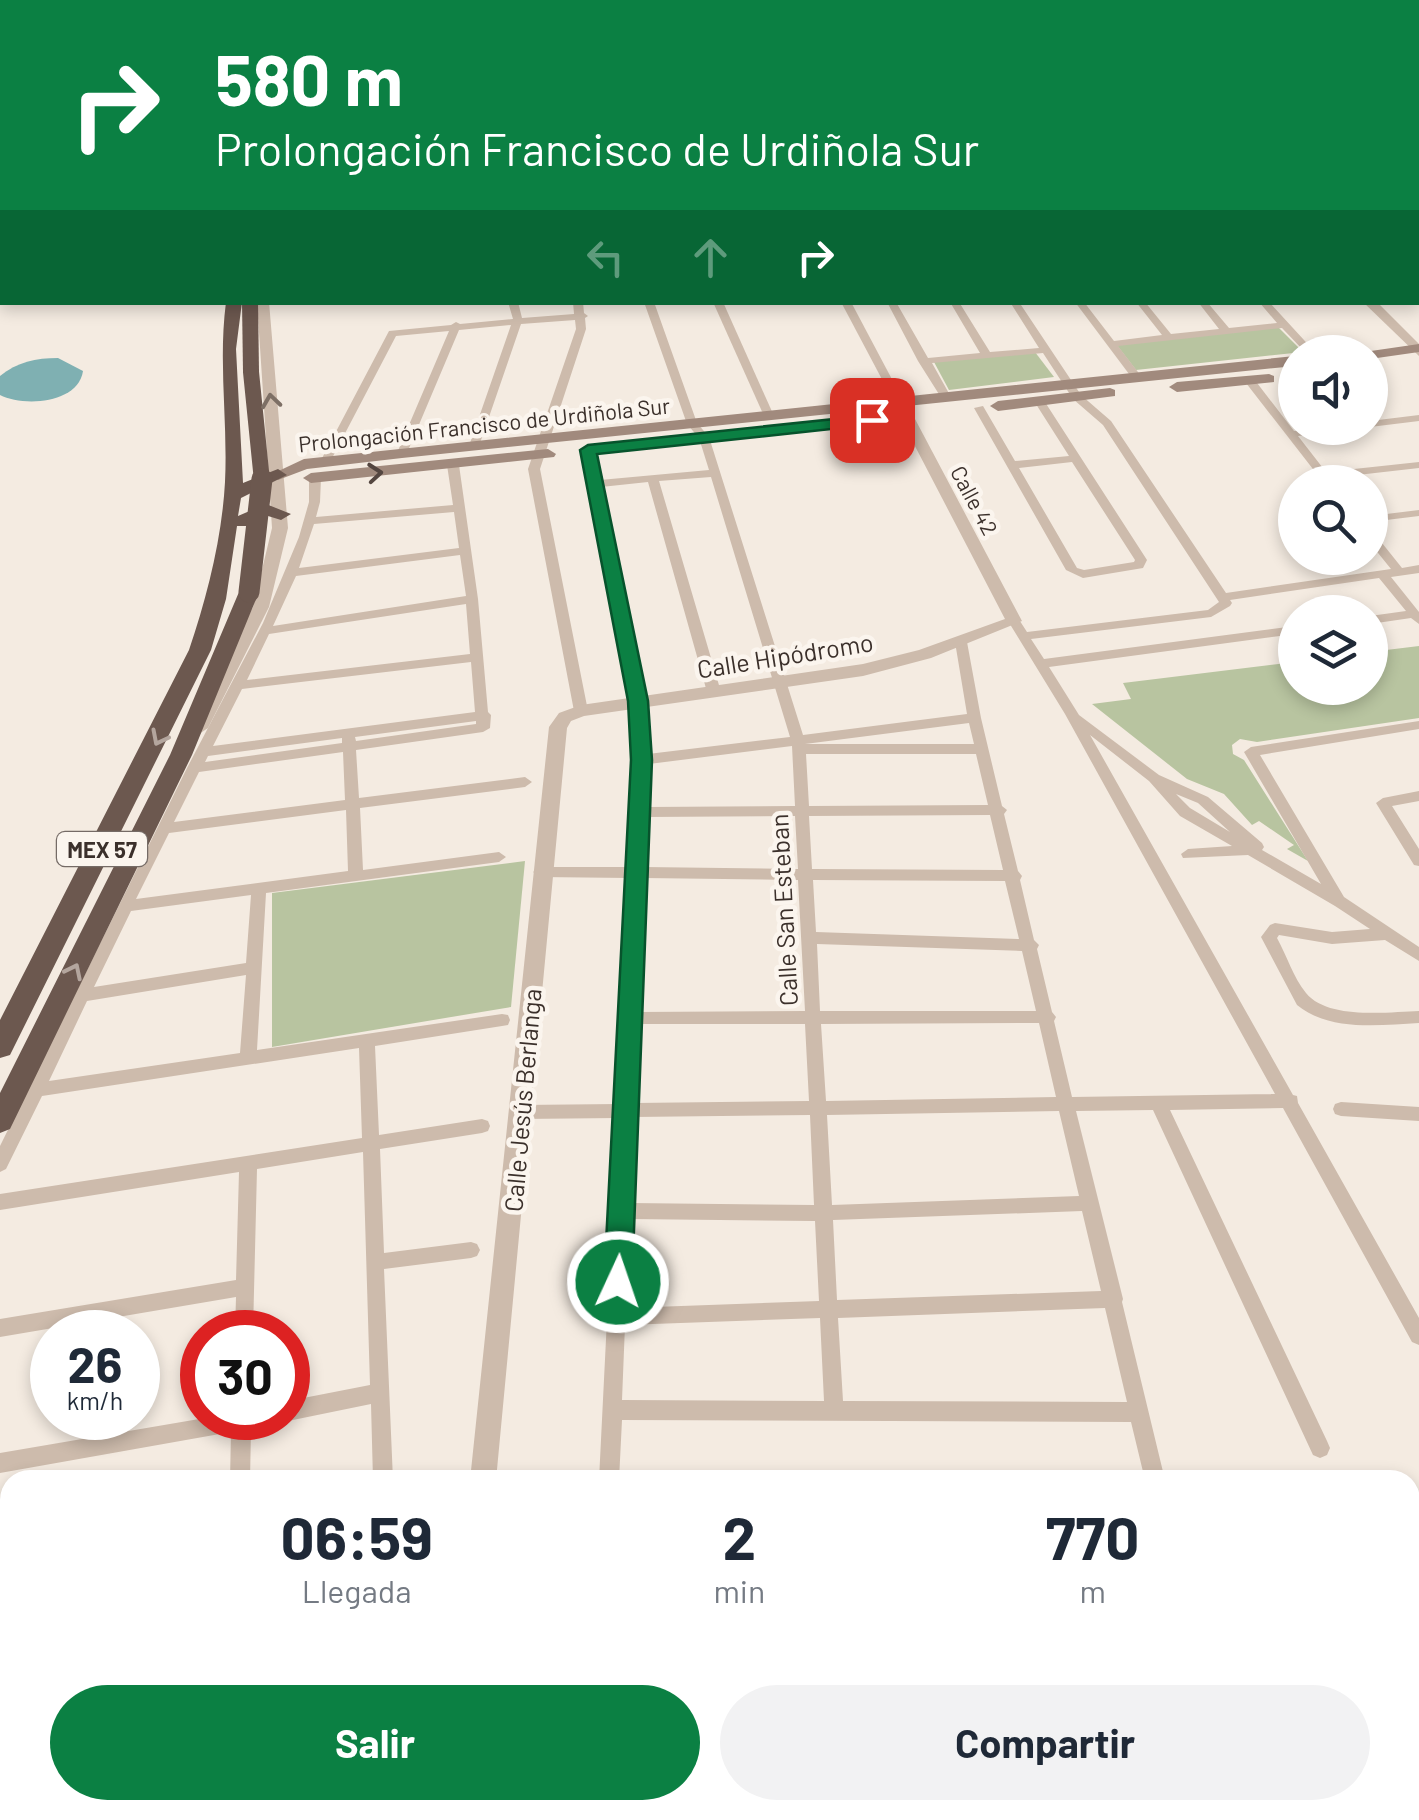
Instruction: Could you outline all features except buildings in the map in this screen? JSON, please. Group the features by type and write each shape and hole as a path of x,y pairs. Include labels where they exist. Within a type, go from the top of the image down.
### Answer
{"highway":[{"name":"MEX 57","path":"0,1046 194,671 229,531 234,483 234,305"},
{"name":"MEX 57","path":"0,1122 193,758 249,592 263,491 251,372 250,305"},
{"path":"232,332 238,343 241,456 249,468 278,475"},
{"path":"200,650 230,587 243,494 248,486 278,475"},
{"path":"242,522 266,510 280,514"}],"main road":[{"path":"1388,354 1418,353"},
{"path":"1388,363 1418,353"},
{"name":"Prolongación Francisco de Urdiñola Sur","path":"278,475 315,478 588,450 769,416 979,408 1040,401 1072,389 1136,376 1278,363"},
{"name":"Prolongación Francisco de Urdiñola Sur","path":"278,475 298,466 402,453 903,410 946,397 1278,378"}],"street":[{"path":"0,1164 165,828 216,699 260,607 280,514 263,348 263,305"},
{"path":"474,446 518,320 514,305"},
{"path":"570,716 535,456 546,439 582,316 579,305"},
{"name":"Calle San Esteban","path":"651,305 713,473 798,745 834,1412"},
{"path":"719,305 769,416"},
{"name":"Calle 42","path":"848,305 1018,629 1072,714 1419,1336"},
{"path":"892,305 946,397"},
{"path":"956,305 988,356"},
{"path":"1016,305 1072,389 1107,423 1225,600"},
{"path":"1082,305 1136,376"},
{"path":"1142,305 1168,337"},
{"path":"1204,305 1226,331"},
{"path":"1266,305 1294,335"},
{"path":"1373,305 1418,353"},
{"path":"325,462 386,339 407,330 582,316"},
{"path":"1110,344 1284,324"},
{"path":"402,453 456,325"},
{"path":"923,361 1046,350"},
{"path":"1250,381 1278,416"},
{"path":"979,408 1072,570 1083,574 1139,565 1141,560 1040,401"},
{"path":"1388,422 1419,418"},
{"path":"1300,445 1315,465"},
{"path":"588,450 638,701 642,760 609,1470"},
{"path":"1012,465 1076,458"},
{"path":"193,758 477,730 484,725 472,599 456,508 453,465"},
{"path":"1388,470 1419,465"},
{"path":"594,484 713,473"},
{"path":"193,758 266,630 309,522 317,490 315,478"},
{"path":"653,478 714,692"},
{"path":"309,522 456,508"},
{"path":"1388,517 1419,513"},
{"path":"290,574 464,552"},
{"path":"1388,558 1399,572 1419,578"},
{"name":"Calle Hipódromo","path":"1388,573 1419,569"},
{"name":"Calle Hipódromo","path":"570,716 638,701 863,670 1018,629 1211,613 1225,600 1377,575"},
{"path":"1384,575 1417,617"},
{"path":"266,630 472,599"},
{"path":"1388,619 1417,617"},
{"path":"1040,664 1278,632"},
{"path":"960,642 974,718 1000,810 1154,1470"},
{"path":"238,685 477,657"},
{"path":"1072,714 1154,778 1185,812 1340,902 1419,955"},
{"path":"350,741 484,715"},
{"name":"Calle Jesús Berlanga","path":"485,1470 521,1112 540,872 570,716"},
{"path":"642,760 798,745 974,718"},
{"path":"1340,902 1250,752 1419,725"},
{"path":"350,741 356,876"},
{"path":"798,745 983,748"},
{"path":"165,828 525,782"},
{"path":"1419,796 1383,803 1419,860"},
{"path":"640,812 1000,810"},
{"path":"1188,854 1260,854"},
{"path":"128,906 498,857"},
{"path":"540,872 1015,876"},
{"path":"248,1058 259,890"},
{"path":"1388,934 1332,938 1281,929 1269,937 1302,999 1314,1010 1363,1018 1419,1017"},
{"path":"810,938 1031,945"},
{"path":"86,995 254,968"},
{"path":"630,1018 1048,1018"},
{"path":"36,1090 502,1020"},
{"path":"366,1040 383,1470"},
{"path":"521,1112 1160,1106 1291,1101"},
{"path":"1160,1106 1320,1448"},
{"path":"1341,1109 1419,1114"},
{"path":"0,1202 482,1126"},
{"path":"244,1310 248,1163"},
{"path":"622,1211 822,1213 1091,1203"},
{"path":"375,1262 471,1250"},
{"path":"0,1328 245,1287"},
{"path":"616,1317 1114,1300"},
{"path":"310,1407 381,1392"},
{"path":"612,1410 1140,1412"},
{"path":"0,1463 180,1431"},
{"path":"241,1470 245,1440"}],"green space":[{"path":"1278,327 1286,335 1278,335 1278,355 1136,370 1116,344"},
{"path":"1035,352 1054,377 949,390 934,362"},
{"path":"1419,646 1419,718 1257,742 1240,739 1232,745 1233,754 1244,760 1308,861 1287,849 1294,845 1259,821 1252,825 1224,794 1187,779 1092,704 1131,699 1123,683 1278,664 1278,705 1388,705 1388,650"},
{"path":"525,861 511,1007 272,1047 272,893"}],"water":[{"path":"58,358 83,371 71,390 35,401 0,395 0,376 6,371 27,362"}],"route":[{"path":"618,1282 642,760 638,701 588,450 872,420"}]}
